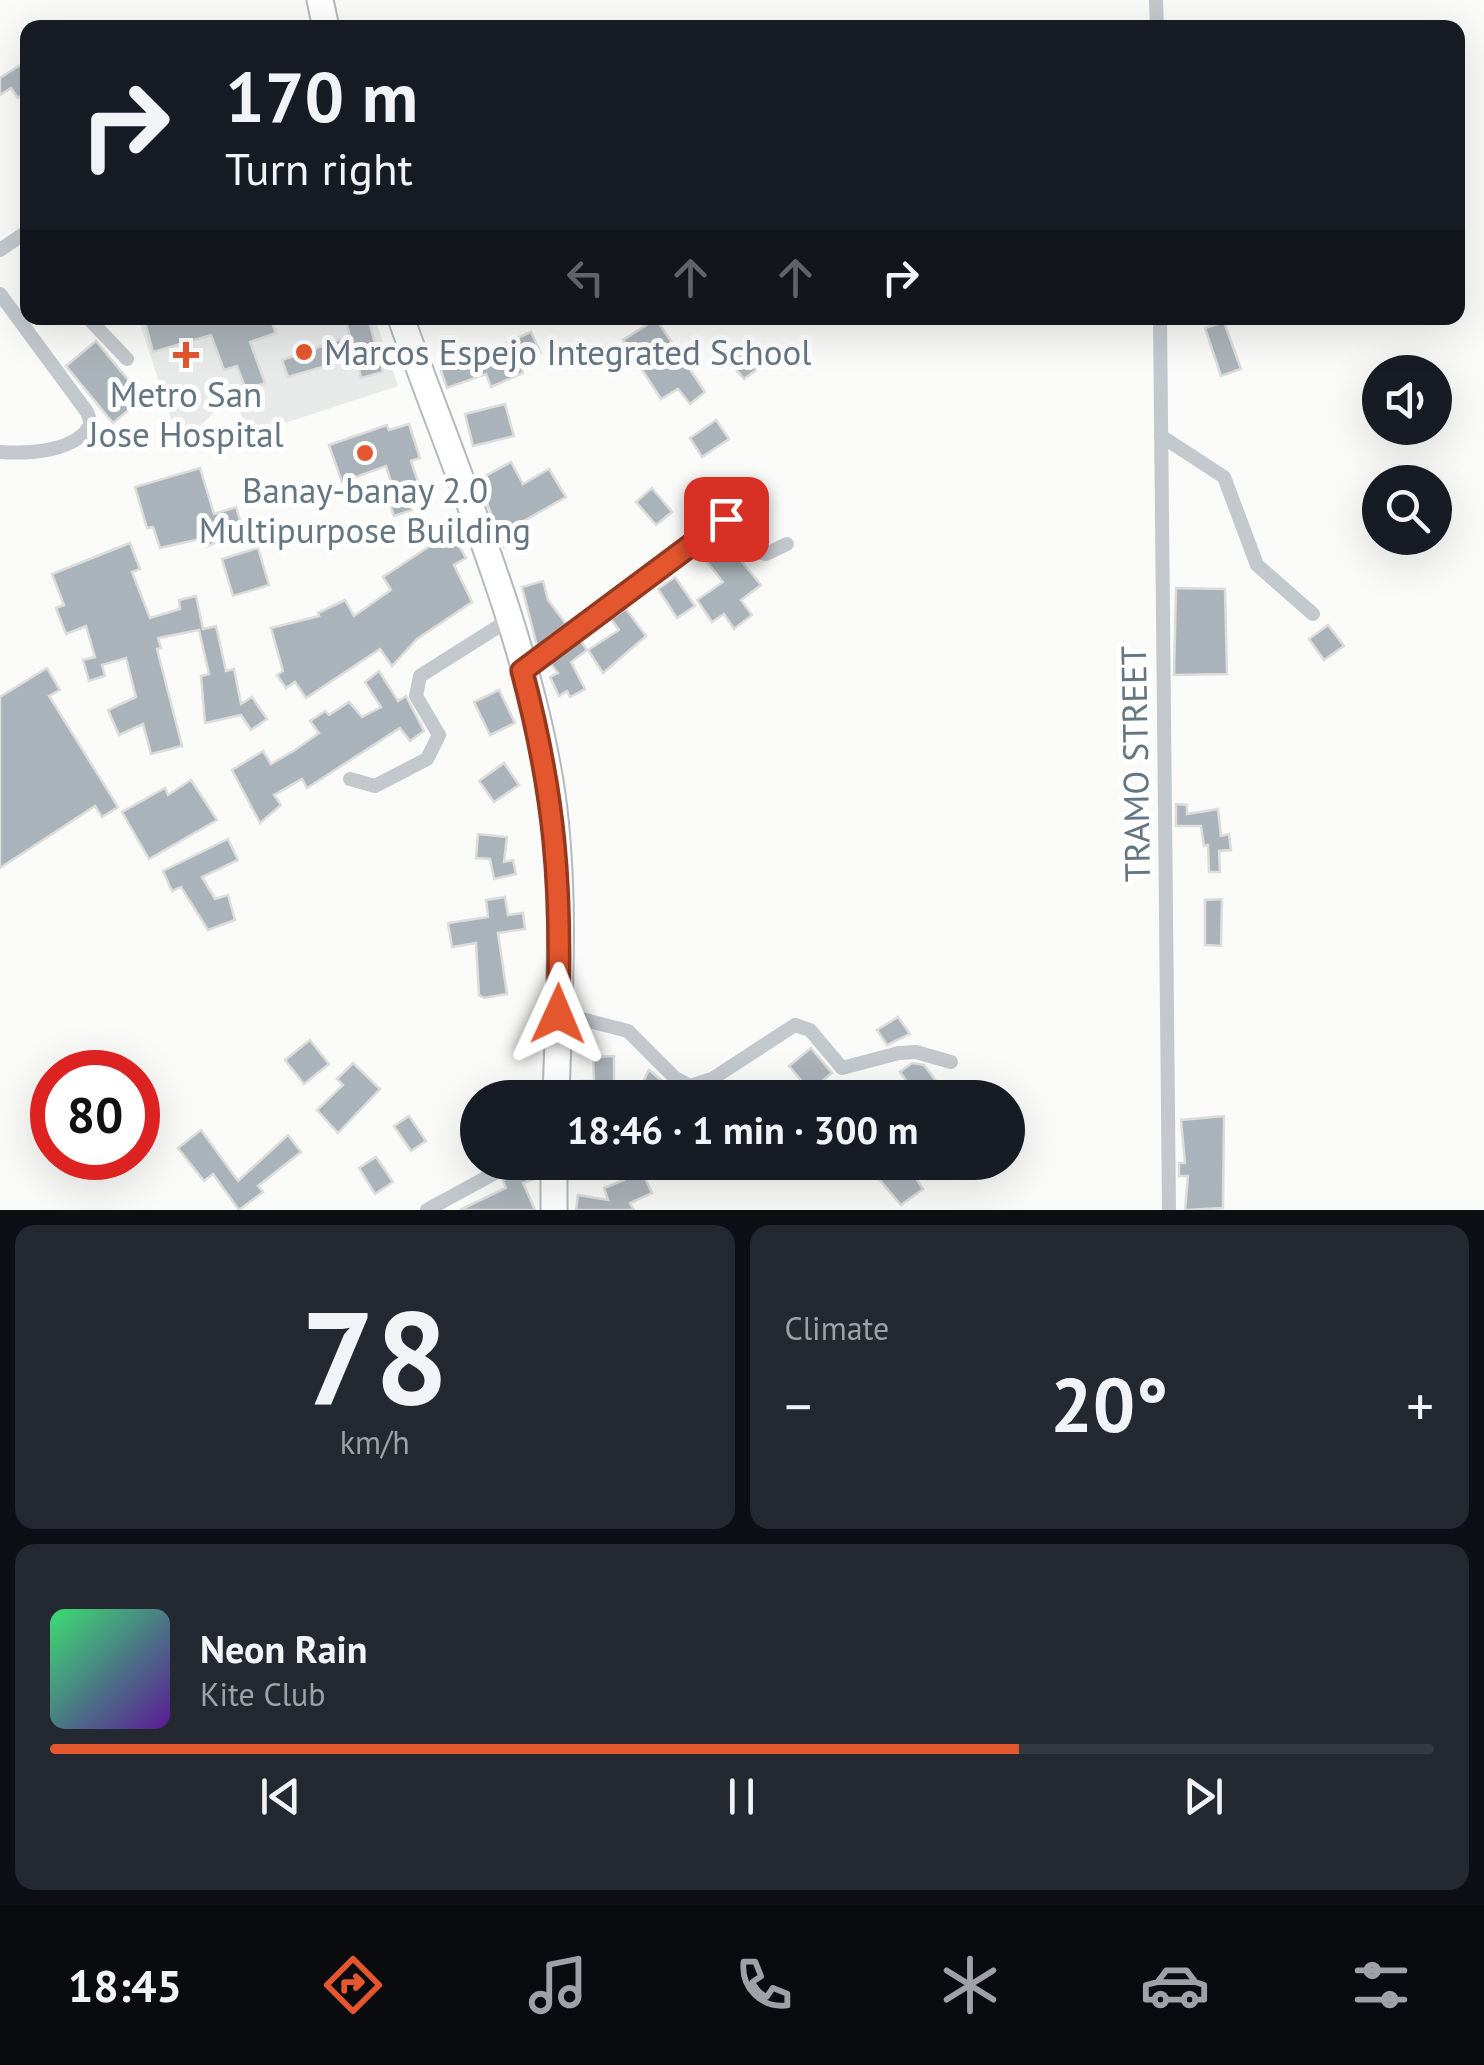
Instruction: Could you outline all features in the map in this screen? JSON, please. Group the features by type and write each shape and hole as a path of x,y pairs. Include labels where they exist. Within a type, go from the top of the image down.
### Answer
{"highway":[{"path":"403,325 507,621 552,796 560,894 556,1080"},
{"path":"554,1180 554,1210"}],"street":[{"path":"0,294 20,321"},
{"path":"0,452 66,446 84,436 90,423 88,412 23,325"},
{"path":"94,325 127,360"},
{"name":"TRAMO STREET","path":"1160,325 1170,1210"},
{"path":"1161,436 1224,477 1257,565 1313,614"},
{"path":"522,671 726,519 740,526 757,552 766,554 787,544"},
{"path":"350,780 375,786 427,758 438,735 416,696 420,676 507,621"},
{"path":"558,1014 628,1031 675,1078 690,1086 712,1079 796,1026 810,1030 842,1068 916,1052 951,1062"},
{"path":"426,1210 482,1180"}],"shaded area":[{"name":"Marcos Espejo Integrated School","path":"140,325 377,325 398,386 248,435 233,393 180,446"}],"building":[{"path":"20,65 20,97 11,88 0,95 0,78"},
{"path":"146,325 273,325 276,333 250,342 265,383 246,390 237,366 224,370 211,335 153,352"},
{"path":"347,325 370,325 383,372 361,378 356,357 288,377 282,360 350,336"},
{"path":"647,325 660,325 705,392 690,404 678,389 661,399 623,340"},
{"path":"1225,325 1241,369 1221,376 1205,328"},
{"path":"531,332 540,352 519,361 523,373 491,387 486,374 447,388 438,362 462,353 465,361"},
{"path":"96,341 143,398 113,423 66,366"},
{"path":"751,347 764,364 744,379 730,362"},
{"path":"505,404 514,436 473,446 465,414"},
{"path":"716,420 729,439 702,457 690,438"},
{"path":"409,424 420,458 411,461 420,488 406,493 412,510 394,516 387,496 395,494 386,466 342,482 329,445 387,425 389,430"},
{"path":"511,462 523,484 549,469 566,497 522,522 528,533 504,547 478,480"},
{"path":"200,468 214,514 236,507 243,530 206,547 204,538 160,548 153,527 147,528 135,487"},
{"path":"652,488 672,512 656,525 636,502"},
{"path":"451,532 466,558 454,565 472,602 417,639 392,666 380,649 306,698 295,682 286,688 277,675 283,671 271,628 319,616 318,613 345,600 354,616 391,590 383,577"},
{"path":"721,536 761,585 741,600 752,615 734,629 724,614 712,622 697,600 723,582 699,552"},
{"path":"130,543 140,569 132,572 150,618 180,609 179,600 196,596 203,629 216,626 226,671 234,669 241,704 252,697 267,719 251,730 241,715 205,723 201,676 209,674 199,630 158,638 161,648 157,649 182,746 151,754 143,724 119,735 108,710 136,697 126,658 102,665 105,676 89,681 83,660 95,657 86,626 66,634 56,608 64,605 52,574"},
{"path":"258,548 269,585 233,596 222,559"},
{"path":"675,577 695,606 677,618 658,589"},
{"path":"543,581 548,600 566,624 537,646 522,587"},
{"path":"1176,588 1225,589 1227,674 1174,675"},
{"path":"626,609 646,636 603,673 588,650 619,630 611,619"},
{"path":"1328,625 1344,646 1324,660 1309,639"},
{"path":"580,640 587,650 571,662 585,689 570,697 567,691 559,696 550,677 558,673 550,663"},
{"path":"47,668 60,690 49,696 118,807 102,817 95,806 0,868 0,697"},
{"path":"379,671 398,701 406,696 424,731 410,741 400,728 307,788 302,779 274,795 281,805 260,823 232,770 263,751 271,764 295,750 319,733 310,721 325,711 329,715 349,702 362,717 381,707 365,682"},
{"path":"499,690 515,723 490,735 474,702"},
{"path":"504,763 519,785 494,802 479,781"},
{"path":"191,780 217,820 149,859 122,812 165,788 168,795"},
{"path":"1176,804 1187,805 1187,814 1218,809 1221,836 1229,834 1231,850 1219,851 1220,872 1209,872 1208,845 1204,846 1201,826 1176,826"},
{"path":"478,834 507,837 504,862 513,860 516,874 494,879 490,859 476,858"},
{"path":"228,839 238,860 202,877 215,899 228,895 235,920 208,930 181,887 172,891 163,871"},
{"path":"505,897 508,915 523,913 525,929 498,933 507,994 484,998 479,995 476,943 452,947 448,923 488,917 486,900"},
{"path":"1222,899 1221,946 1205,945 1205,900"},
{"path":"898,1017 910,1034 887,1045 877,1030"},
{"path":"310,1040 329,1064 304,1084 285,1060"},
{"path":"811,1048 832,1073 823,1080 801,1080 789,1066"},
{"path":"614,1056 614,1080 594,1080 593,1057"},
{"path":"353,1063 380,1089 338,1133 317,1110 343,1085 337,1079"},
{"path":"912,1063 924,1065 935,1080 906,1080 900,1072"},
{"path":"649,1070 661,1080 644,1080"},
{"path":"409,1116 426,1141 411,1151 394,1126"},
{"path":"1224,1116 1223,1208 1185,1210 1188,1176 1179,1176 1179,1163 1185,1163 1181,1120"},
{"path":"201,1130 238,1181 288,1135 301,1152 258,1186 263,1192 239,1210 213,1174 204,1181 178,1148"},
{"path":"376,1157 393,1182 375,1194 359,1168"},
{"path":"531,1180 523,1183 535,1210 460,1210 506,1188 503,1181"},
{"path":"624,1180 646,1180 652,1193 630,1203 634,1210 576,1210 578,1195 608,1200 604,1188"},
{"path":"880,1180 917,1180 923,1189 901,1205"}],"place":[{"name":"Marcos Espejo Integrated School","path":"304,352"},
{"name":"Metro San Jose Hospital","path":"186,355"},
{"name":"Banay-banay 2.0 Multipurpose Building","path":"365,453"}],"route":[{"path":"558,1014 560,894 552,796 522,671 726,519"}]}
